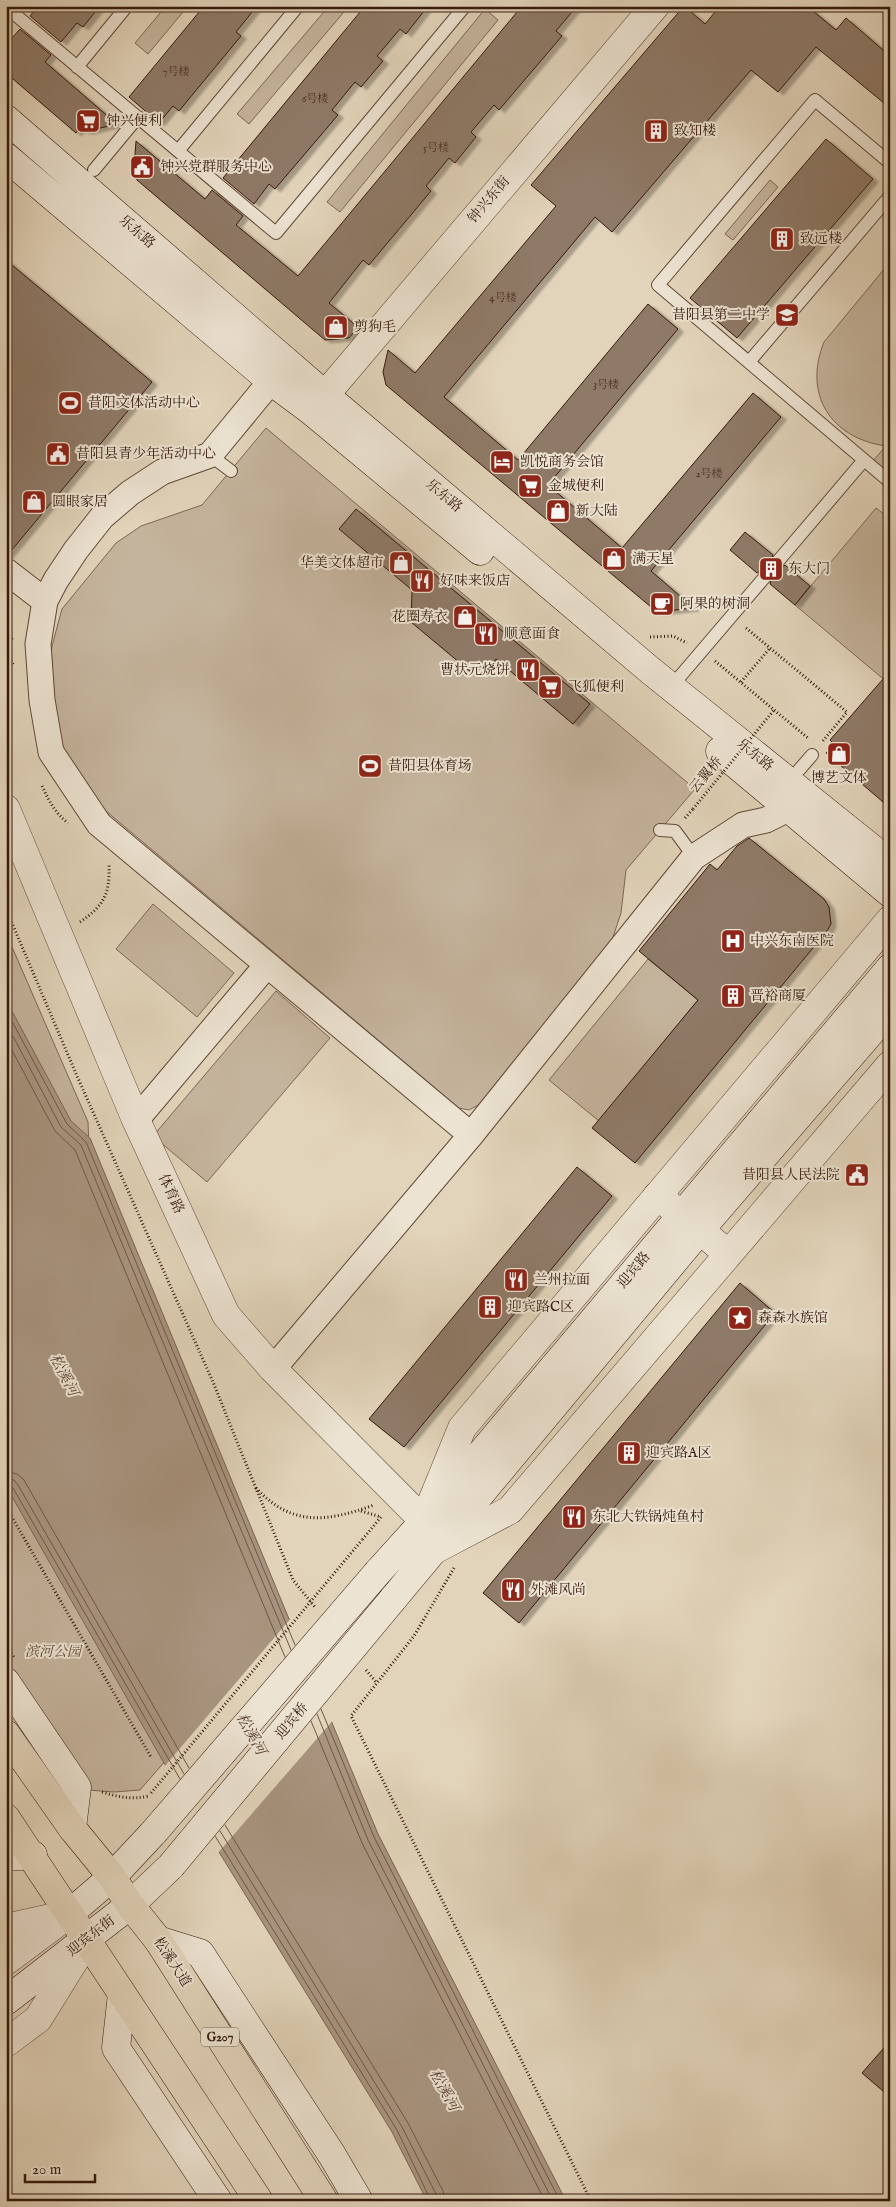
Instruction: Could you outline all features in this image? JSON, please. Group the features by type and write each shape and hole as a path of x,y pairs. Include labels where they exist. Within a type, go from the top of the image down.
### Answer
{"highway":[{"name":"松溪大道","path":"6,1734 72,1828 112,1877 130,1905 158,1940 324,2201"},
{"path":"6,1818 20,1856 70,1914 259,2201"}],"main road":[{"name":"钟兴东街","path":"325,395 654,6"},
{"name":"乐东路","path":"6,119 325,395 671,687 890,863"},
{"name":"乐东路","path":"6,157 271,381 318,416 890,893"},
{"name":"体育路","path":"6,809 136,1120 226,1315 273,1369 424,1521"},
{"path":"424,1521 462,1428 890,920"},
{"name":"迎宾路","path":"393,1599 446,1557 691,1222 890,968"},
{"name":"迎宾路","path":"112,1877 154,1832 378,1572 691,1222 890,1010"},
{"path":"446,1557 510,1510 890,1065"},
{"path":"657,1196 728,1254"},
{"name":"迎宾桥","path":"171,1866 393,1599"},
{"path":"6,1682 77,1787 72,1828"},
{"name":"迎宾东街","path":"6,2001 130,1905 171,1866"},
{"path":"6,1961 70,1914 112,1877"},
{"path":"6,1928 70,1914"},
{"path":"6,2043 38,2019 87,1940"},
{"path":"158,1940 200,1953 332,2155 359,2201"},
{"path":"122,1994 116,2048 218,2201"}],"street":[{"path":"271,381 210,455 162,472 130,492 102,518 76,550 45,601 38,644 42,700 51,752 99,824 471,1135"},
{"path":"6,571 45,601"},
{"path":"273,1369 471,1135 694,857 743,825 766,820 790,808"},
{"path":"136,1120 266,965"}],"lane":[{"path":"77,66 127,6"},
{"path":"178,151 298,6"},
{"path":"6,7 276,233 465,6"},
{"path":"890,163 816,100 658,285 890,482"},
{"path":"94,170 138,117"},
{"path":"749,362 890,196"},
{"path":"210,455 231,471"},
{"path":"779,560 864,460"},
{"path":"671,687 764,578"},
{"path":"799,770 812,755"},
{"path":"660,830 675,830 694,857"}],"path":[{"path":"732,616 847,712 812,755"},
{"path":"770,648 741,682 807,737"},
{"name":"云翼桥","path":"693,809 774,710"},
{"path":"6,909 77,1076 213,1382 293,1580 317,1609"},
{"path":"149,1796 381,1517 360,1510 307,1518 293,1515 265,1498 254,1486"},
{"path":"6,1507 151,1757"},
{"path":"446,1557 414,1636 351,1716 591,2201"},
{"path":"365,1667 376,1682"}],"green space":[{"path":"166,6 188,6 148,54 135,43"},
{"path":"329,6 349,6 249,124 237,114"},
{"path":"485,9 498,20 340,212 327,202"},
{"path":"770,180 778,187 733,240 725,234"},
{"path":"890,262 890,478 871,463 886,446 866,441 850,434 836,423 826,410 820,396 817,379 818,361 824,342"},
{"name":"昔阳县体育场","path":"266,428 695,789 626,870 621,913 612,940 480,1104 469,1110 459,1108 106,811 79,781 63,752 48,680 52,646 62,609 116,543 141,526 202,505"},
{"path":"876,508 890,519 890,671 887,682 795,605"},
{"path":"153,904 234,973 197,1017 116,949"},
{"path":"6,933 88,1122 89,1147 65,1124 6,1019"},
{"path":"648,959 698,1000 599,1121 549,1080"},
{"path":"276,991 330,1038 207,1182 153,1136"},
{"name":"滨河公园","path":"6,1477 167,1759 140,1790 114,1792 88,1790 6,1667"}],"water":[{"name":"松溪河","path":"6,1000 71,1121 90,1138 378,1834 566,2201 427,2201 392,2132 164,1763 6,1486"}],"pier":[{"path":"292,1617 334,1719 217,1854 164,1767"}],"building":[{"path":"38,6 100,6 83,27 77,23 61,42 30,16"},
{"path":"204,6 257,6 236,32 241,36 179,111 173,106 159,123 129,97"},
{"path":"365,6 428,6 406,34 400,29 377,56 383,61 361,87 355,82 332,110 338,115 275,189 269,184 254,204 223,178"},
{"path":"522,6 577,6 556,31 562,36 499,110 494,105 471,132 476,137 455,163 449,158 426,186 431,191 369,265 363,260 329,303 358,327 349,338 325,340 137,180 134,168 136,141 205,199 212,190 243,216 236,225 298,276"},
{"path":"684,6 705,24 720,6 807,6 836,30 846,18 890,56 890,108 816,47 778,92 751,70 612,232 595,217 444,397 518,460 648,304 678,329 548,485 622,548 753,393 781,417 651,571 694,608 657,612 386,385 383,372 388,350 415,373 556,206 531,185"},
{"path":"20,29 51,55 45,62 117,124 88,131 79,129 76,133 6,73 6,45"},
{"name":"致远楼","path":"826,139 873,179 737,338 690,298"},
{"name":"昔阳文体活动中心","path":"6,260 152,382 6,557"},
{"path":"356,509 590,704 573,724 496,659 489,669 472,673 411,622 412,590 339,529"},
{"name":"东大门","path":"745,532 773,555 771,562 774,566 781,568 785,565 810,586 795,605 770,584 772,576 769,572 762,570 757,573 730,550"},
{"path":"890,671 890,808 826,753 834,744 830,740"},
{"name":"中兴东南医院","path":"749,838 824,899 829,907 831,924 635,1163 592,1128 698,1000 639,951 710,864 717,870 737,846"},
{"name":"迎宾路C区","path":"577,1167 612,1196 404,1447 369,1419"},
{"name":"迎宾路A区","path":"740,1283 775,1313 519,1623 483,1593"},
{"path":"890,2041 890,2097 862,2073"}],"place":[{"name":"钟兴便利","path":"88,121"},
{"name":"致知楼","path":"656,131"},
{"name":"钟兴党群服务中心","path":"142,167"},
{"name":"致远楼","path":"782,239"},
{"name":"昔阳县第二中学","path":"787,315"},
{"name":"剪狗毛","path":"336,327"},
{"name":"昔阳文体活动中心","path":"70,403"},
{"name":"昔阳县青少年活动中心","path":"58,454"},
{"name":"凯悦商务会馆","path":"502,462"},
{"name":"金城便利","path":"530,486"},
{"name":"圆眼家居","path":"34,502"},
{"name":"新大陆","path":"558,511"},
{"name":"满天星","path":"614,559"},
{"name":"华美文体超市","path":"401,563"},
{"name":"东大门","path":"771,569"},
{"name":"好味来饭店","path":"422,581"},
{"name":"阿果的树洞","path":"662,604"},
{"name":"花圈寿衣","path":"465,617"},
{"name":"顺意面食","path":"486,634"},
{"name":"曹状元烧饼","path":"528,670"},
{"name":"飞狐便利","path":"550,687"},
{"name":"博艺文体","path":"839,754"},
{"name":"昔阳县体育场","path":"370,766"},
{"name":"中兴东南医院","path":"733,941"},
{"name":"晋裕商厦","path":"733,996"},
{"name":"昔阳县人民法院","path":"857,1175"},
{"name":"兰州拉面","path":"516,1280"},
{"name":"迎宾路C区","path":"490,1307"},
{"name":"森森水族馆","path":"740,1318"},
{"name":"迎宾路A区","path":"629,1453"},
{"name":"东北大铁锅炖鱼村","path":"574,1517"},
{"name":"外滩风尚","path":"513,1590"}]}
